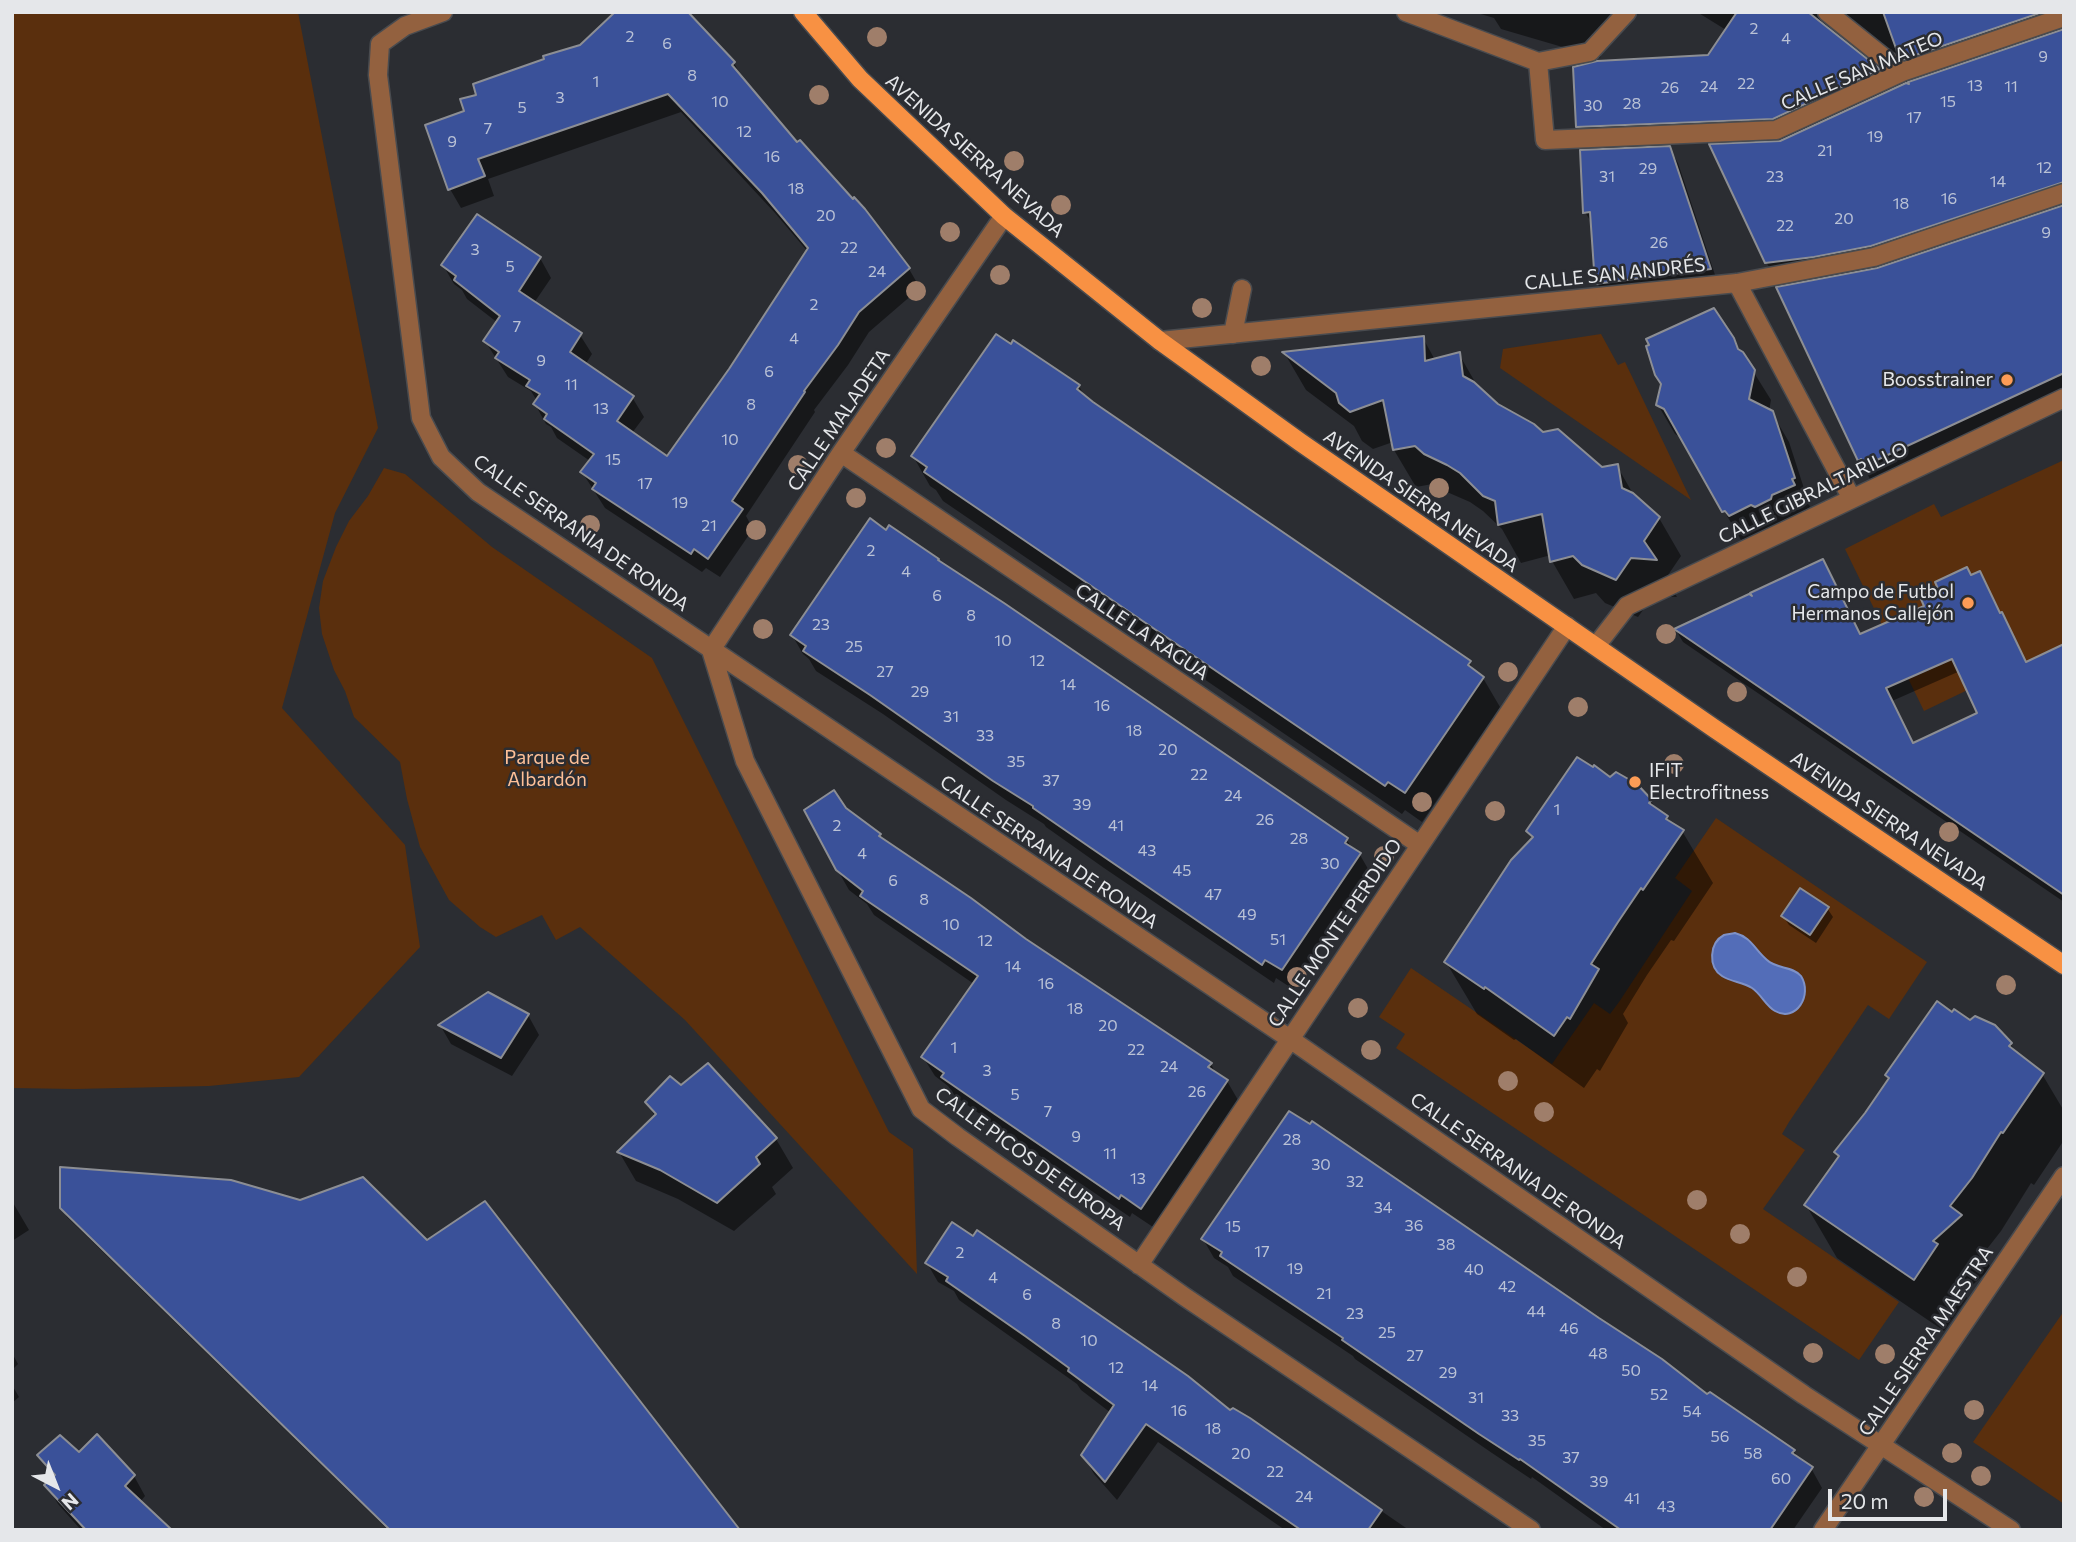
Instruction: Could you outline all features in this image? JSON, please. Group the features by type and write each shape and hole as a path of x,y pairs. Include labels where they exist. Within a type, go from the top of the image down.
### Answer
{"main road":[{"name":"AVENIDA SIERRA NEVADA","path":"803,12 860,79 1004,216 1160,341 1300,442 2064,965"}],"street":[{"name":"CALLE SERRANIA DE RONDA","path":"443,12 405,26 380,44 377,75 421,418 441,457 478,492 1290,1039 1781,1380 2011,1530"},
{"path":"1406,12 1538,62 1590,52 1627,12"},
{"path":"1827,12 1902,72"},
{"name":"CALLE SAN MATEO","path":"1538,62 1545,140 1776,130 1902,72 2064,17"},
{"name":"CALLE SAN ANDRÉS","path":"1160,341 1737,283 1874,257 2064,193"},
{"name":"CALLE MALADETA","path":"711,650 841,453 1004,216"},
{"path":"1737,283 1852,499"},
{"path":"1233,334 1242,289"},
{"name":"CALLE GIBRALTARILLO","path":"1596,646 1627,606 2064,398"},
{"name":"CALLE LA RAGUA","path":"841,453 1420,845"},
{"name":"CALLE MONTE PERDIDO","path":"1139,1265 1567,626"},
{"name":"CALLE PICOS DE EUROPA","path":"711,650 745,761 921,1109 1139,1265 1531,1530"},
{"name":"CALLE SIERRA MAESTRA","path":"1823,1530 2064,1176"}],"green space":[{"path":"12,12 298,12 378,428 335,513 282,708 405,845 420,947 299,1077 209,1086 12,1088"},
{"path":"1601,334 1618,365 1625,362 1691,500 1500,368 1503,349"},
{"name":"Campo de Futbol Hermanos Callejón","path":"2064,460 2064,716 2036,657 1924,711 1845,549 1934,504 1941,517"},
{"name":"Parque de Albardón","path":"384,468 405,474 492,547 652,658 889,1132 913,1149 917,1274 685,1020 580,927 556,940 542,915 496,937 449,900 420,847 400,762 354,717 322,634 319,608 323,581 349,521"},
{"path":"1716,818 1927,962 1889,1019 1868,1005 1789,1122 1782,1134 1805,1150 1763,1209 1899,1302 1859,1360 1396,1048 1405,1034 1379,1017 1411,968 1552,1064 1594,1003 1610,1014 1619,1002 1692,891 1675,878"},
{"path":"2064,1311 2064,1504 1973,1442"}],"water":[{"path":"1735,933 1749,941 1771,963 1801,976 1804,999 1796,1010 1783,1014 1775,1011 1752,988 1717,972 1712,955 1715,944 1724,935"}],"building":[{"path":"615,12 688,12 735,62 732,65 797,142 800,140 865,209 910,268 859,312 804,391 732,501 743,509 708,559 694,549 691,554 592,489 596,483 580,472 594,454 544,419 547,414 533,404 540,394 526,386 530,380 495,358 499,352 483,341 500,316 454,280 456,276 441,265 477,214 541,257 519,291 582,333 570,352 634,396 617,421 667,456 729,369 808,248 762,193 668,94 478,159 485,176 448,190 425,125 464,111 460,99 476,95 473,84 544,59 543,56 580,45"},
{"path":"1737,12 1808,12 1880,69 1773,119 1576,127 1573,67 1597,61 1708,55"},
{"path":"1883,12 2043,12 1904,59 1898,54"},
{"path":"2064,29 2064,182 1871,246 1765,263 1709,144 1780,141 1906,83 1909,84 1908,82"},
{"path":"1670,146 1711,269 1595,284 1590,212 1583,213 1580,150"},
{"path":"2064,205 2064,373 1864,466 1861,459 1858,461 1776,287 1877,268"},
{"path":"1714,308 1734,338 1738,349 1755,370 1749,399 1773,411 1795,478 1792,479 1795,485 1772,495 1771,499 1729,516 1725,511 1722,512 1664,409 1656,405 1661,384 1655,375 1646,346 1649,345 1646,339"},
{"path":"996,334 1011,344 1013,340 1080,385 1077,389 1093,402 1471,661 1468,665 1484,677 1405,793 1388,782 1385,786 924,472 927,467 911,456"},
{"path":"1424,336 1425,361 1460,352 1463,376 1474,382 1498,404 1543,432 1558,429 1602,467 1618,464 1622,488 1633,493 1660,517 1644,541 1657,560 1631,558 1616,580 1582,565 1573,556 1550,562 1542,514 1498,525 1495,501 1483,496 1460,473 1424,454 1415,446 1393,450 1383,400 1350,412 1339,403 1336,393 1282,352"},
{"path":"870,518 886,530 889,525 1348,838 1345,843 1361,853 1282,970 1265,960 1262,965 803,651 806,646 790,635"},
{"path":"1823,559 1860,634 1924,606 1920,597 1938,589 1935,582 1967,567 1971,575 1980,571 2026,662 2064,644 2064,895 1674,629 1749,594 1752,596 1750,593","holes":["1952,659 1977,713 1913,743 1886,688"]},
{"path":"1577,757 1610,777 1616,772 1637,784 1652,800 1649,803 1668,816 1666,819 1684,830 1643,890 1641,888 1591,964 1599,969 1570,1019 1567,1017 1554,1036 1485,987 1484,989 1444,962 1511,860 1533,837 1526,831"},
{"path":"834,790 846,808 881,834 879,836 1026,939 1212,1063 1208,1067 1228,1080 1141,1209 1121,1195 1119,1199 941,1077 944,1073 921,1057 978,976 860,896 863,891 836,870 804,810"},
{"path":"1800,888 1829,907 1810,935 1781,916"},
{"path":"488,992 529,1014 501,1058 438,1025"},
{"path":"1937,1001 1970,1020 1975,1016 1995,1025 2012,1043 2009,1046 2044,1073 1950,1206 1962,1215 1933,1241 1938,1244 1914,1280 1804,1205 1839,1156 1834,1152 1889,1078 1885,1075"},
{"path":"708,1063 777,1138 756,1157 760,1164 717,1203 660,1170 617,1152 656,1114 645,1102 670,1076 681,1085"},
{"path":"1289,1111 1310,1124 1312,1121 1662,1359 1707,1394 1710,1392 1795,1450 1792,1453 1813,1467 1770,1530 1621,1530 1220,1256 1222,1252 1201,1239"},
{"path":"60,1167 231,1180 300,1200 363,1177 427,1240 485,1201 740,1530 390,1530 60,1208"},
{"path":"952,1222 973,1236 977,1230 1188,1376 1230,1410 1233,1408 1250,1418 1382,1510 1368,1530 1301,1530 1146,1424 1105,1482 1081,1455 1114,1405 1068,1371 1069,1368 946,1281 948,1277 925,1263"},
{"path":"97,1434 135,1475 125,1486 172,1530 86,1530 44,1485 55,1475 37,1455 60,1435 79,1452"}],"place":[{"name":"Boosstrainer","path":"2007,380"},
{"name":"Campo de Futbol Hermanos Callejón","path":"1968,603"},
{"name":"IFIT Electrofitness","path":"1635,782"}]}
